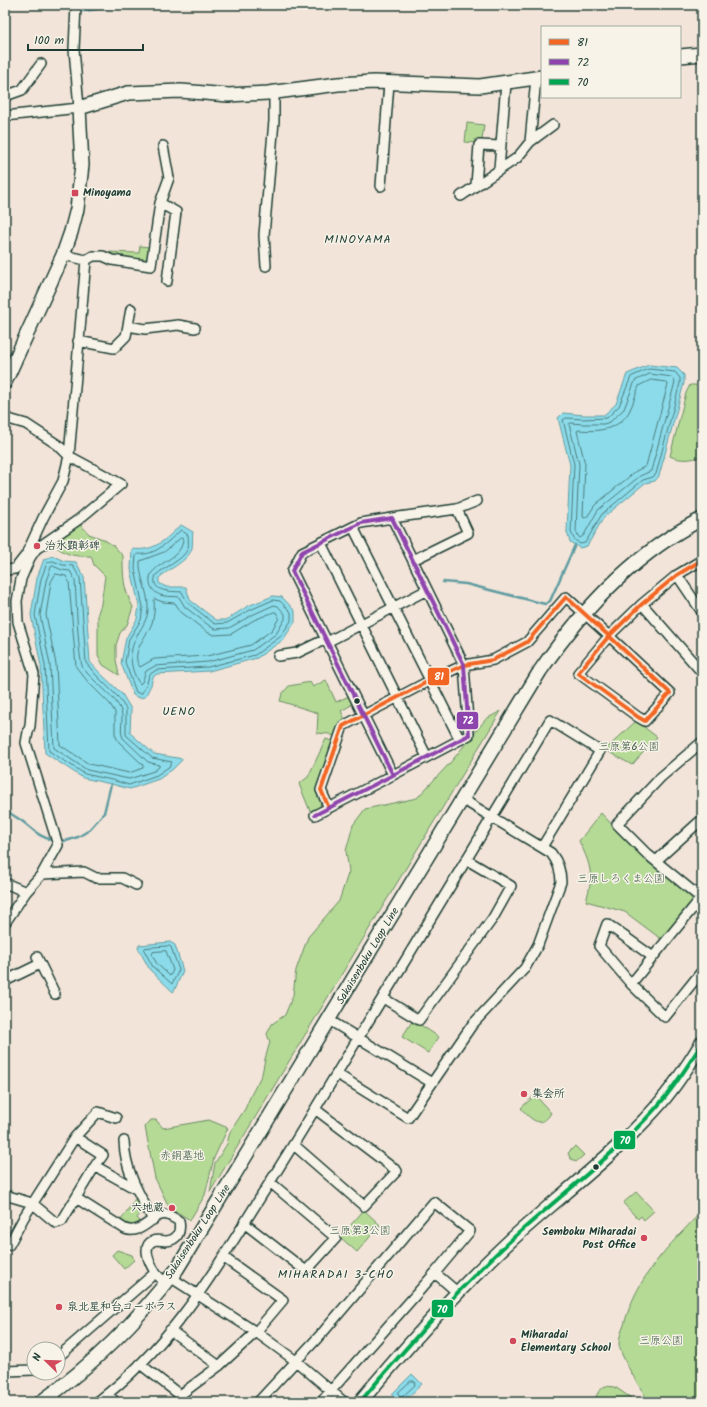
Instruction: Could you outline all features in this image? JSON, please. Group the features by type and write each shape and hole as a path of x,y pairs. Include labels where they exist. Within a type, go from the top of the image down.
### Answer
{"street":[{"path":"5,382 63,255 71,232 80,189 82,165 74,49 76,5"},
{"path":"681,56 702,54"},
{"path":"5,96 22,90 41,64"},
{"path":"5,116 79,108 128,93 181,92 228,95 274,92 338,84 374,82 480,86 539,78 530,142"},
{"path":"381,186 389,83"},
{"path":"499,169 506,83"},
{"path":"266,266 264,235 274,121 274,92"},
{"path":"461,196 499,169 518,158 530,142 553,125"},
{"path":"476,185 479,145 501,146"},
{"path":"151,266 160,203 169,178 163,146"},
{"path":"160,203 176,212 167,281"},
{"path":"63,255 86,260 93,256 103,256 112,260 168,269"},
{"path":"5,923 26,892 42,874 58,845 26,743 30,726 34,674 18,622 17,601 21,579 30,558 43,518 63,481 69,456 86,260"},
{"path":"78,341 114,348 126,336 131,309"},
{"path":"128,326 145,329 178,325 195,328"},
{"path":"5,418 26,424 58,445 69,456 121,484 78,520 33,548 15,569 5,570"},
{"path":"393,775 292,571 302,552 361,523 457,509 477,501"},
{"path":"413,560 468,533 457,509"},
{"path":"315,815 469,735 464,665 392,518"},
{"name":"Sakaisenboku Loop Line","path":"42,1402 90,1363 121,1334 168,1280 193,1244 462,799 554,650 584,613 617,579 661,544 701,522"},
{"path":"353,527 429,681 460,740"},
{"path":"321,543 427,757"},
{"path":"329,808 321,790 343,726 429,681 464,665 493,660 527,642 566,597 609,636 670,693 645,721 578,673 609,636 642,604 677,576 702,560"},
{"path":"677,576 702,612"},
{"path":"278,656 297,653 362,624 427,590"},
{"path":"642,604 699,669 702,667"},
{"path":"97,1402 108,1394 140,1364 198,1296 294,1145 550,720 600,751 542,847"},
{"path":"631,984 701,898 656,861 617,824 661,776 700,747"},
{"path":"337,1074 408,1118 472,1024 516,979 525,968 538,945 561,882 561,873 558,862 551,852 493,816 462,799"},
{"path":"656,861 699,822 702,825"},
{"path":"383,998 419,1020 493,918 511,886 467,860"},
{"path":"42,874 84,872 96,878 122,878 136,885"},
{"path":"5,883 26,892"},
{"path":"653,957 607,924 599,946 631,984 665,1017 702,971"},
{"path":"5,981 39,960 55,994"},
{"path":"329,1020 432,1083"},
{"path":"360,1402 457,1292 510,1241 646,1119 666,1097 685,1072 702,1043"},
{"path":"294,1145 364,1206 397,1171 315,1109"},
{"path":"9,1246 32,1203 75,1137 98,1112 116,1118"},
{"path":"5,1195 32,1203 56,1223 62,1221 103,1155 75,1137"},
{"path":"124,1142 125,1154 136,1189 154,1220"},
{"path":"95,1166 136,1189"},
{"path":"244,1223 306,1270 336,1238 270,1182"},
{"path":"76,1198 125,1229 136,1230 160,1215 167,1214 179,1221 181,1229 174,1239 167,1241 154,1240 149,1244 147,1255 155,1273 198,1296 256,1332 296,1361 344,1402"},
{"path":"258,1402 324,1331 434,1202 470,1231 435,1273 321,1402"},
{"path":"140,1364 180,1395 219,1366 256,1332 282,1300 223,1257"},
{"path":"66,1351 155,1273"},
{"path":"435,1273 457,1292"},
{"path":"170,1330 219,1366"},
{"path":"5,1371 26,1370"},
{"path":"108,1394 115,1402"}],"green space":[{"path":"467,123 484,125 482,140 475,139 475,143 465,142"},
{"path":"140,246 149,247 148,258 143,260 133,260 107,252 139,253"},
{"path":"690,385 696,385 702,394 702,456 690,459 678,459 670,456 686,393"},
{"path":"77,524 80,524 89,534 103,539 114,546 123,556 124,582 127,594 133,607 127,625 120,633 116,645 116,660 119,675 103,665 98,655 98,613 101,604 105,576 94,565 91,556 70,554 60,550 51,542"},
{"path":"326,680 336,702 349,696 353,704 341,711 346,721 336,737 329,734 317,733 318,713 280,701 282,694 289,686 310,682 313,687"},
{"path":"501,711 210,1192 215,1163 227,1144 230,1132 245,1109 262,1074 270,1042 267,1034 272,1024 285,1015 293,995 296,970 308,937 339,901 349,871 346,851 353,825 365,809 417,798 450,763 486,719"},
{"name":"三原第6公園","path":"636,721 657,737 632,765 605,750"},
{"path":"326,739 334,742 317,790 321,803 319,808 310,811 299,784 308,777"},
{"name":"三原しろくま公園","path":"601,813 639,853 692,896 692,902 661,939 625,912 586,901 590,884 590,870 579,841"},
{"path":"413,1020 439,1037 428,1053 402,1037"},
{"path":"535,1095 551,1113 543,1121 539,1122 528,1116 521,1108"},
{"name":"赤銅墓地","path":"151,1120 156,1120 163,1128 209,1120 228,1128 214,1158 205,1195 190,1220 169,1207 155,1178 145,1127"},
{"path":"575,1146 584,1155 576,1162 570,1158 568,1153"},
{"path":"636,1192 654,1211 644,1220 641,1216 638,1219 623,1203"},
{"path":"137,1196 143,1210 137,1218 141,1222 130,1226 121,1220"},
{"name":"三原第3公園","path":"364,1210 380,1225 357,1252 340,1237"},
{"name":"三原公園","path":"702,1211 702,1402 649,1402 631,1373 623,1356 619,1343 620,1336 630,1307 645,1276 677,1237"},
{"path":"117,1250 132,1255 134,1260 124,1269 112,1255"},
{"path":"605,1386 615,1387 631,1398 634,1402 593,1402 599,1391"}],"water":[{"path":"81,5 129,5 81,12"},
{"path":"649,365 677,368 684,375 684,383 659,476 655,481 645,483 604,517 587,546 580,548 570,542 567,532 570,465 558,418 563,413 604,415 616,404 627,374"},
{"path":"181,525 193,532 192,548 190,553 183,561 159,578 159,583 166,587 186,587 190,600 216,620 226,620 248,606 273,596 282,597 295,611 295,622 283,640 257,658 209,671 157,674 153,677 145,697 139,698 133,695 121,663 126,638 137,619 139,606 131,569 132,549 154,546 165,540"},
{"path":"53,556 64,561 76,562 84,577 90,662 122,694 131,709 130,733 154,754 183,759 173,769 159,779 130,789 83,778 45,753 41,666 31,615 37,578 44,559"},
{"path":"170,942 175,945 183,971 173,992 150,970 138,948 139,945"},
{"path":"412,1374 422,1384 403,1402 399,1402 392,1394"}],"waterway":[{"path":"443,582 466,584 545,604 550,601 575,545"},
{"path":"59,840 66,841 78,837 88,831 104,813 111,784"},
{"path":"5,810 22,821 36,833 54,840"}],"transit line":[{"name":"72","path":"315,815 393,775 469,735 464,665 392,518 361,523 302,552 292,571 393,775"},
{"name":"81","path":"329,808 321,790 343,726 429,681 464,665 493,660 527,642 566,597 609,636 670,693 645,721 578,673 609,636 642,604 677,575 702,560"},
{"name":"70","path":"360,1402 432,1319 470,1279 510,1241 602,1161 638,1127 668,1093 686,1069 702,1043"}],"place":[{"name":"Minoyama","path":"75,193"},
{"name":"治水顕彰碑","path":"37,546"},
{"name":"集会所","path":"524,1094"},
{"name":"六地蔵","path":"172,1208"},
{"name":"Semboku Miharadai Post Office","path":"644,1238"},
{"name":"泉北星和台コーポラス","path":"59,1307"},
{"name":"Miharadai Elementary School","path":"513,1341"}],"district":[{"name":"MINOYAMA","path":"358,239"},
{"name":"UENO","path":"179,711"},
{"name":"MIHARADAI 3-CHO","path":"336,1274"}]}
